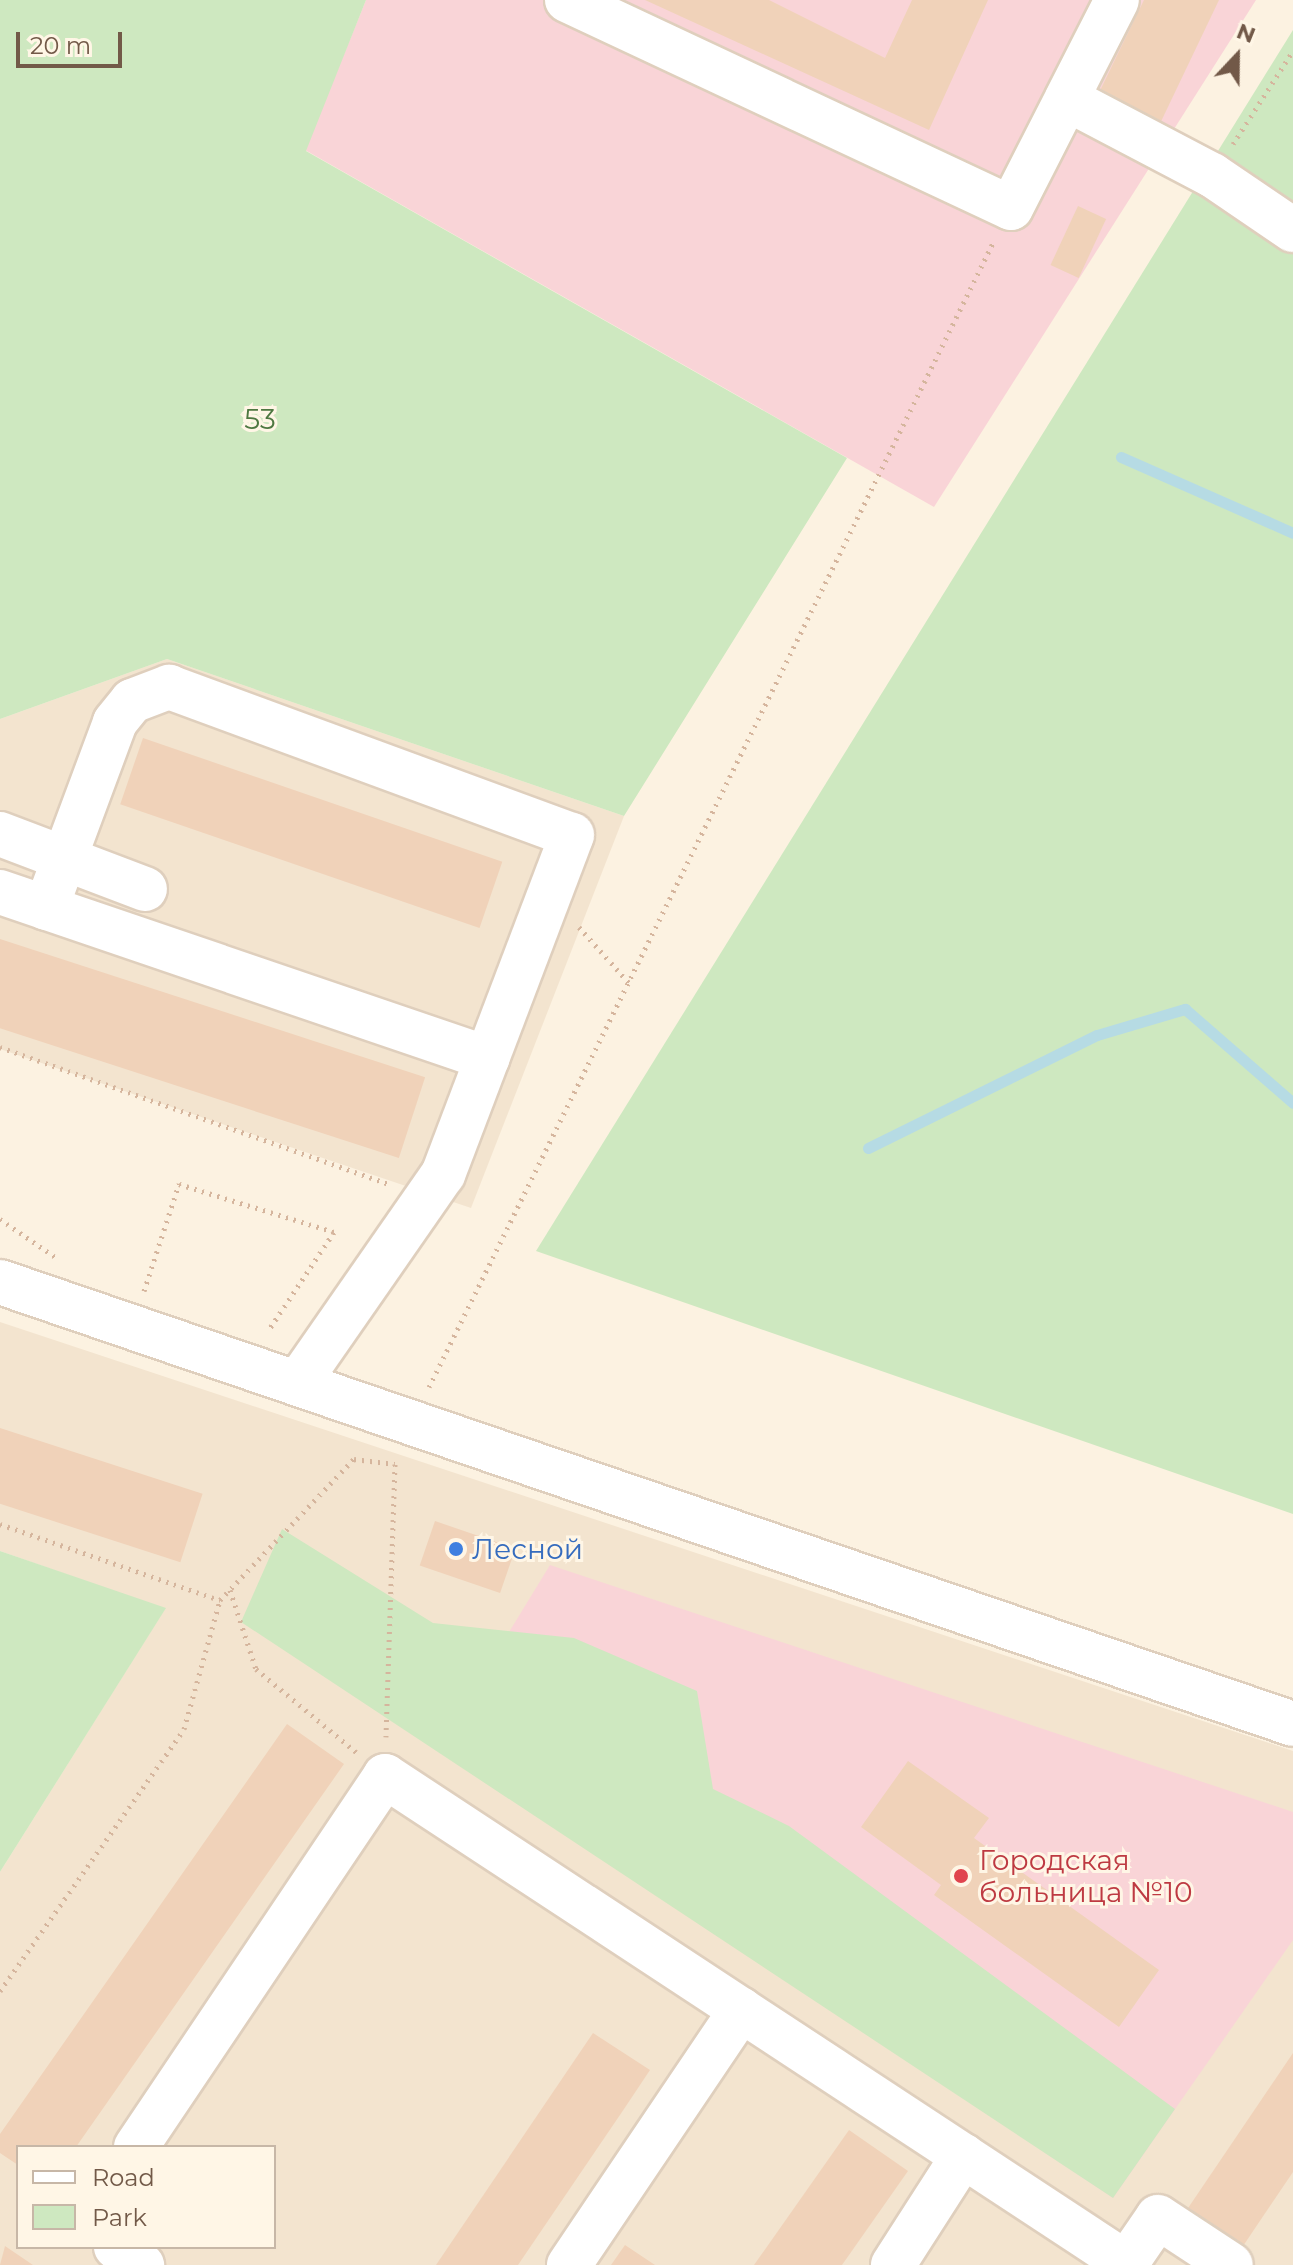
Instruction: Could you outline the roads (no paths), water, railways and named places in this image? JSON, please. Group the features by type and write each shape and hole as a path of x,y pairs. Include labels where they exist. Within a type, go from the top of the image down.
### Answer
{"street":[{"path":"567,0 1011,208 1117,0"},
{"path":"1067,99 1212,175 1293,230"},
{"path":"46,908 115,722 132,701 169,687 572,835 443,1174 304,1374"},
{"path":"0,834 63,861 145,889"},
{"path":"0,892 487,1058"},
{"path":"0,1282 304,1374 1293,1724"},
{"path":"137,2145 385,1776 1126,2264 1158,2217 1231,2265"},
{"path":"569,2265 741,2010"},
{"path":"893,2265 963,2156"},
{"path":"119,2249 142,2265"}],"waterway":[{"path":"1121,457 1293,533"},
{"path":"868,1148 1097,1035 1185,1009 1293,1103"}],"place":[{"name":"Лесной","path":"456,1549"},
{"name":"Городская больница №10","path":"961,1876"}],"park label":[{"name":"53","path":"260,419"}]}
